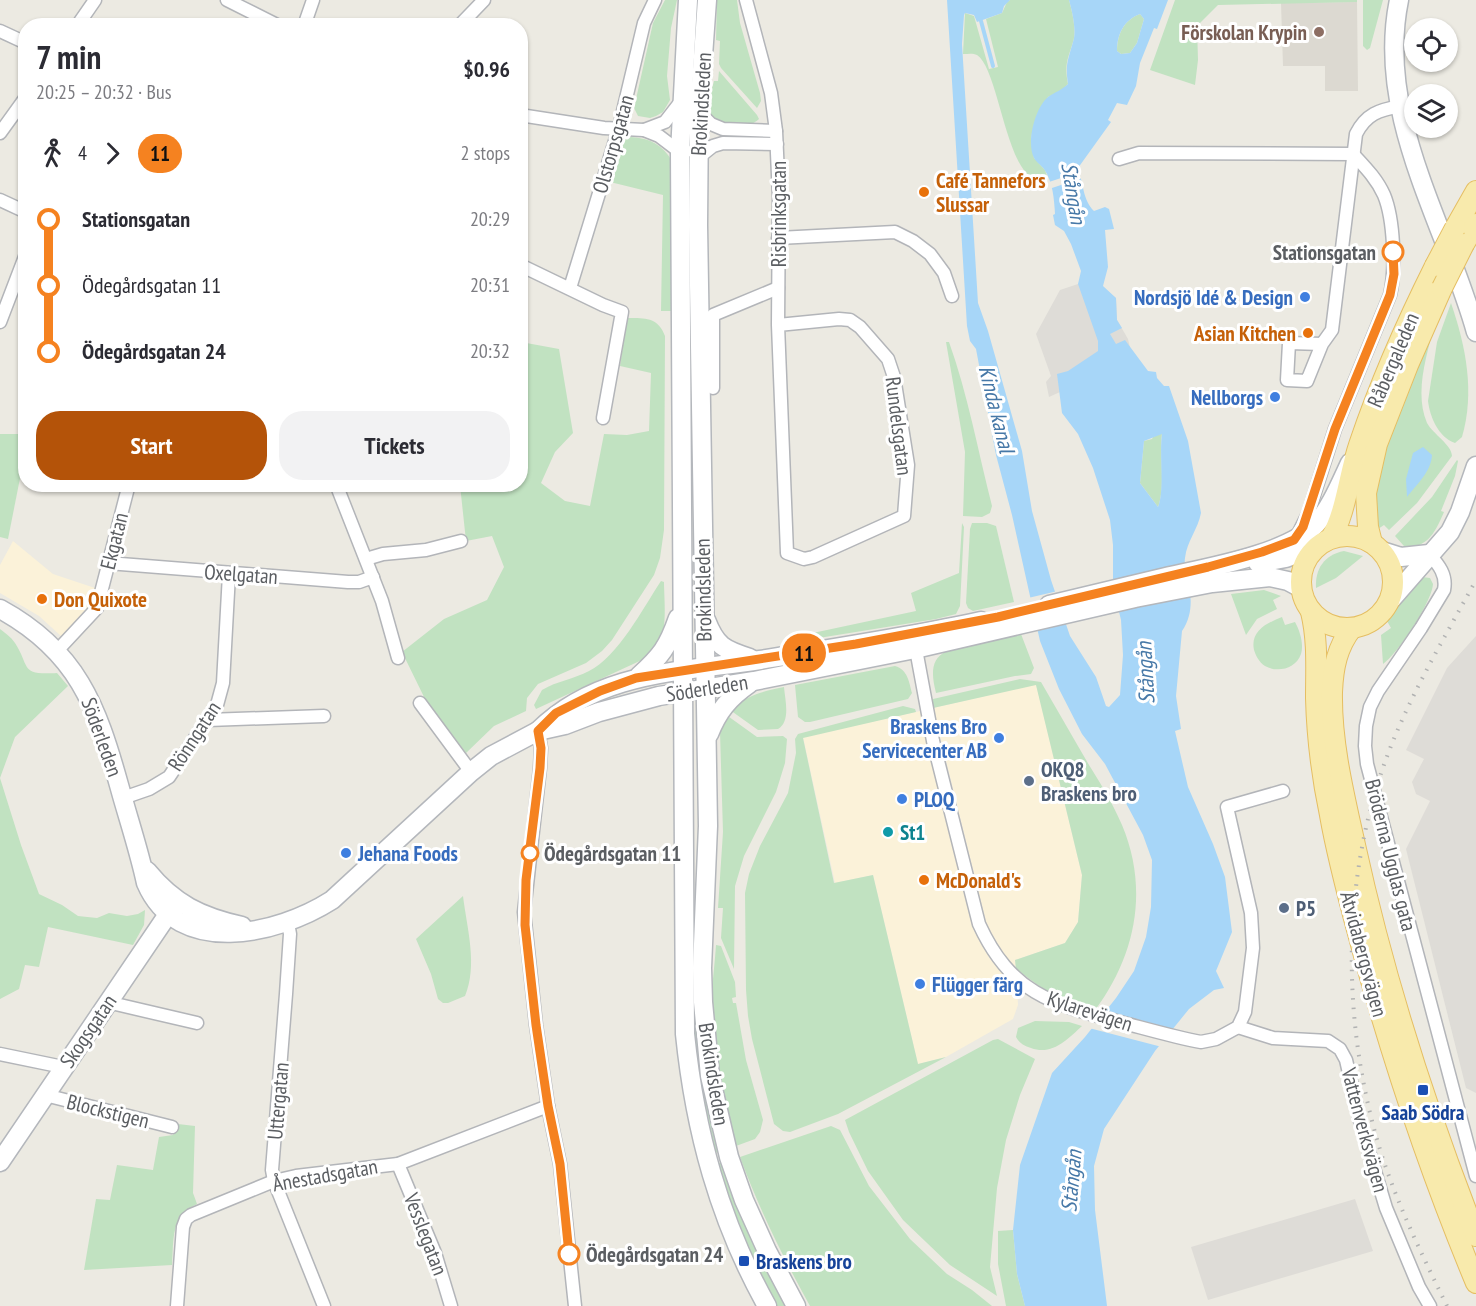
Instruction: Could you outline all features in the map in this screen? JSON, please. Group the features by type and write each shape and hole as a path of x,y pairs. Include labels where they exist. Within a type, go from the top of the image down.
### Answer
{"main road":[{"name":"Brokindsleden","path":"688,0 680,152 685,1034 690,1078 705,1155 744,1261 767,1306"},
{"name":"Brokindsleden","path":"707,0 698,158 702,524 708,738 708,826 702,968 706,1037 710,1076 729,1157 744,1200 767,1251 796,1306"},
{"path":"1399,0 1395,29 1395,58 1400,106 1412,148 1469,305 1476,332"},
{"name":"Råbergaleden","path":"1377,547 1368,527 1366,493 1377,444 1442,288 1476,191"},
{"name":"Råbergaleden","path":"1324,542 1338,523 1358,447 1394,352 1435,266 1460,236 1476,224"},
{"name":"Söderleden","path":"1210,575 1294,540 1316,524 1358,447"},
{"path":"1429,554 1401,557 1356,536 1348,535 1324,542 1303,565 1301,588 1306,605 1311,612 1326,623 1343,628 1352,628 1374,620 1429,554 1441,544 1456,521 1476,466"},
{"name":"Söderleden","path":"0,609 28,627 56,652 85,689 103,728 152,898 172,908 189,926 208,932 226,933 288,923 332,900 471,772 491,756 538,731 565,725 624,705 684,692 754,681 914,642 1274,561 1324,542"},
{"path":"1377,547 1392,570 1392,591 1389,602"},
{"name":"Söderleden","path":"1210,575 1270,577 1288,581 1301,588"},
{"path":"636,678 665,650 682,608"},
{"name":"Åtvidabergsvägen","path":"1311,612 1317,650 1316,696 1322,771 1339,858 1376,999 1406,1095 1444,1205 1476,1283"},
{"path":"705,617 715,640 725,649 758,660"},
{"name":"Åtvidabergsvägen","path":"1352,628 1337,655 1332,691 1335,736 1343,792 1394,998 1423,1090 1476,1236"},
{"name":"Söderleden","path":"538,731 556,713 600,691 636,678 758,660 914,642"},
{"path":"708,738 723,706 754,681"},
{"name":"Skogsgatan","path":"0,1162 172,908"}],"street":[{"path":"83,18 95,0"},
{"path":"227,0 263,18"},
{"path":"307,18 313,0"},
{"path":"467,18 484,0"},
{"name":"Olstorpsgatan","path":"570,288 619,128 645,23 655,0"},
{"name":"Risbrinksgatan","path":"713,388 713,315 778,288 776,131 771,93 746,0"},
{"path":"0,31 18,39"},
{"path":"644,130 665,122 682,100"},
{"path":"1322,344 1332,330 1356,134 1365,120 1377,111 1400,106"},
{"path":"0,133 18,108"},
{"path":"699,112 711,124 723,129 776,131"},
{"path":"528,117 644,130 659,136 680,152"},
{"path":"698,158 713,146 723,143 777,144"},
{"path":"1119,159 1139,153 1353,154 1372,175 1384,196 1388,209 1393,252 1393,283 1390,295 1335,429 1303,527 1294,540"},
{"path":"0,200 18,208"},
{"path":"778,238 895,232 913,241 930,254 944,273 952,296"},
{"path":"528,269 622,312 603,418"},
{"path":"0,322 18,275"},
{"name":"Rundelsgatan","path":"778,288 778,325 787,553 808,559 904,516 907,457 891,367 883,352 860,327 845,319 778,325"},
{"name":"Ekgatan","path":"56,652 98,608 127,492"},
{"path":"339,492 373,577 398,658"},
{"path":"366,559 383,554 426,550 461,541"},
{"name":"Bröderna Ugglas gata","path":"1429,554 1443,572 1446,583 1444,590 1378,691 1370,707 1365,746 1367,764 1401,896 1476,1176"},
{"name":"Oxelgatan","path":"108,563 348,582 359,582 373,577"},
{"name":"Rönngatan","path":"123,798 149,789 169,777 217,705 223,683 229,574"},
{"name":"Kylarevägen","path":"914,642 933,741 980,924 988,942 1012,974 1045,999 1073,1010 1186,1039 1201,1042 1216,1039 1238,1027"},
{"path":"420,703 471,772"},
{"path":"208,720 324,716"},
{"path":"538,731 541,748 540,768 524,912 534,1010 548,1106 560,1164 574,1306"},
{"path":"1238,1027 1245,1012 1253,948 1252,926 1227,807 1283,791"},
{"name":"Uttergatan","path":"288,923 290,934 272,1170 274,1181 324,1306"},
{"path":"107,1002 197,1023"},
{"name":"Vattenverksvägen","path":"1238,1027 1273,1038 1328,1041 1340,1049 1346,1060 1361,1125 1386,1208 1419,1287 1430,1306"},
{"path":"0,1053 63,1067"},
{"name":"Blockstigen","path":"45,1095 172,1127"},
{"name":"Ånestadsgatan","path":"177,1306 183,1227 186,1219 198,1212 274,1181 296,1176 398,1164 548,1106"},
{"name":"Vesslegatan","path":"398,1164 438,1261 451,1306"}],"shaded area":[{"name":"Förskolan Krypin","path":"1357,2 1358,91 1325,91 1325,66 1283,66 1281,3"},
{"path":"1078,284 1104,288 1116,298 1117,320 1128,339 1130,348 1059,382 1060,392 1049,397 1046,382 1051,376 1036,334 1060,290"},
{"path":"13,541 53,574 95,588 89,606 62,637 39,616 0,593 0,565"},
{"path":"1476,636 1476,1093 1466,1088 1406,849 1430,801 1416,794 1412,782 1424,759 1406,750 1447,668"},
{"path":"1036,684 1082,875 1078,922 1065,943 1015,960 1016,969 1009,963 993,939 986,922 933,708"},
{"path":"920,711 972,925 990,959 1017,986 1018,1005 1013,1019 946,1057 918,1064 873,875 835,883 803,737"},
{"path":"1355,1199 1373,1251 1208,1300 1191,1247"}],"green space":[{"path":"665,0 677,0 671,28 667,76 670,100 663,112 656,116 650,118 638,116 634,108 653,23"},
{"path":"717,0 737,0 740,23 760,93 761,101 757,108 719,64 720,41 716,40"},
{"path":"1010,0 1069,0 1073,15 1074,37 1068,57 1068,84 1061,91 1048,97 1032,133 1034,158 1045,170 1048,179 1034,179 1023,169 1014,151 985,65 977,55 963,54 965,13 974,16 989,69 998,67 986,19 1002,13"},
{"path":"1175,0 1357,0 1357,2 1218,5 1197,26 1198,60 1195,85 1150,70"},
{"path":"1363,0 1383,0 1370,48 1367,50 1363,46"},
{"path":"1140,14 1144,19 1137,43 1130,53 1121,54 1117,51 1122,28"},
{"path":"719,71 757,115 759,119 754,123 739,127 723,125 711,116 708,102 714,81 718,81"},
{"path":"631,137 655,143 672,161 673,311 661,311 663,195 610,182 623,140"},
{"path":"1451,303 1461,336 1468,386 1466,420 1462,437 1455,443 1444,436 1436,426 1428,401 1437,342"},
{"path":"627,318 650,320 659,325 665,336 664,530 660,558 654,575 612,640 602,651 586,663 538,684 527,698 526,711 494,726 466,753 426,701 402,652 444,619 487,600 504,567 492,536 466,541 461,492 528,492 528,343 559,349 573,433 555,452 541,483 565,501 590,506 604,434 627,435 649,431 651,373 620,366"},
{"path":"1434,325 1423,374 1423,411 1427,423 1449,448 1452,456 1417,503 1389,530 1384,525 1378,529 1375,487 1386,442"},
{"path":"946,342 949,342 962,382 992,506 990,513 982,517 963,516 965,452"},
{"path":"1162,433 1162,490 1158,507 1140,483 1144,441"},
{"path":"0,434 18,434 18,488 8,539 0,537"},
{"path":"1457,460 1455,476 1441,511 1444,512 1433,534 1417,546 1400,550 1404,546 1395,536 1432,497"},
{"path":"962,523 964,527 960,606 956,614 794,642 794,637 916,611 911,593 959,573"},
{"path":"972,523 987,523 996,526 1014,602 973,611 968,608 966,603"},
{"path":"1344,551 1363,556 1336,578 1316,588 1317,575 1322,564 1331,556"},
{"path":"1422,577 1430,578 1433,584 1427,603 1405,639 1383,664 1381,635 1391,628 1387,621 1411,585"},
{"path":"661,581 664,582 664,624 661,640 654,651 644,659 536,709 534,705 542,690 589,671 610,655 629,631"},
{"path":"1264,590 1281,596 1273,600 1277,609 1257,619 1246,635 1231,594"},
{"path":"1282,617 1285,625 1295,622 1301,638 1302,650 1299,659 1291,666 1275,669 1259,661 1253,643 1261,629"},
{"path":"0,629 15,643 31,671 57,673 68,686 15,737 0,778"},
{"path":"1021,634 1034,668 1031,674 936,693 933,669 941,654"},
{"path":"895,666 903,670 907,677 912,693 908,699 810,722 805,722 798,717 795,685"},
{"path":"1020,679 1041,682 1111,802 1130,849 1135,873 1136,897 1129,944 1109,989 1095,1010 1050,994 1016,969 1015,960 1065,943 1078,922 1082,875 1036,685 933,708 933,699"},
{"path":"784,687 786,716 778,729 758,730 730,710 756,694"},
{"path":"903,706 915,709 916,712 803,738 834,883 873,875 918,1064 946,1057 838,1114 790,1132 783,1131 774,1124 748,1016 745,893 749,874 760,846 788,793 796,753 795,739 798,734"},
{"path":"725,714 757,737 783,736 787,739 785,763 776,792 744,856 735,886 734,969 721,938 723,908 718,908 723,832 720,732"},
{"path":"0,778 39,894 78,916 97,918 109,913 127,916 145,910 144,925 133,945 48,927 39,967 25,965 19,989 0,999"},
{"path":"463,896 471,959 469,984 465,996 443,1003 438,999 431,974 416,939"},
{"path":"716,945 721,946 735,982 736,997 732,998 733,1003 736,1003 746,1060 763,1120 760,1132 755,1139 736,1146 723,1089 712,1009"},
{"path":"691,1003 696,1004 704,1086 719,1152 713,1153 698,1080"},
{"path":"1035,1021 1069,1022 1082,1026 1059,1045 1039,1050 1025,1045 1016,1037 1018,1028"},
{"path":"998,1039 1035,1059 1020,1095 1006,1140 997,1188 990,1267 997,1296 950,1265 903,1220 868,1171 845,1120"},
{"path":"178,1124 195,1126 193,1193 197,1204 188,1209 178,1222 175,1230 172,1265 84,1270 96,1199 110,1200 117,1165 153,1170 159,1137 173,1135"},
{"path":"831,1126 840,1130 869,1186 910,1239 947,1274 992,1306 810,1306 772,1233 740,1157"},
{"path":"722,1162 753,1242 785,1306 777,1306 747,1246 716,1164"},
{"path":"1013,1230 1017,1274 1025,1306 1006,1306 998,1264 998,1231"}],"water":[{"path":"947,0 1010,0 1004,6 1002,13 977,22 974,15 965,13 964,15 962,44 978,303 1022,451 1032,511 1051,580 1070,636 1096,677 1106,706 1109,707 1120,695 1123,655 1121,620 1113,587 1113,545 1110,520 1093,468 1078,434 1062,413 1057,374 1068,371 1098,351 1098,341 1078,284 1081,271 1064,231 1055,225 1051,185 1044,169 1034,158 1031,135 1043,102 1068,84 1068,58 1074,37 1074,21 1069,0 1168,0 1140,63 1136,86 1127,105 1117,103 1108,120 1111,122 1078,168 1085,197 1090,207 1094,211 1105,207 1109,209 1114,229 1105,230 1108,267 1103,286 1116,298 1117,320 1122,328 1110,334 1116,344 1125,340 1148,371 1156,372 1157,378 1164,386 1169,386 1188,441 1201,513 1185,560 1191,604 1182,631 1176,696 1181,729 1175,731 1188,787 1225,877 1232,932 1216,971 1224,988 1214,990 1189,1009 1155,1051 1104,1129 1094,1166 1095,1210 1107,1306 1025,1306 1017,1274 1013,1230 1020,1165 1052,1073 1085,1037 1134,971 1146,937 1151,907 1152,860 1143,835 1105,764 1082,734 1059,689 1040,641 996,455 976,349 970,341 967,326","holes":["1140,14 1144,19 1137,43 1130,53 1121,54 1117,51 1122,28","1162,434 1161,491 1158,507 1140,483 1144,441"]},
{"path":"1423,447 1432,455 1431,461 1423,478 1407,497 1406,479 1413,453"}],"pier":[{"path":"1082,171 1085,177 1049,189 1046,183"},
{"path":"1058,591 1069,623 1035,631 1028,598"},
{"path":"1102,1011 1175,1031 1162,1047 1089,1028"}],"waterway":[{"path":"981,21 993,66"}],"railway":[{"path":"1447,1306 1396,1194 1382,1156 1368,1105 1353,1001 1352,947 1355,894 1363,842 1376,791 1393,741 1412,700 1476,580"}],"bus line":[{"name":"11","path":"569,1254 560,1164 548,1106 536,1025 524,912 540,768 541,748 538,731 556,713 600,691 636,678 799,654 998,617 1208,567 1278,547 1294,540 1303,527 1335,429 1390,295 1394,274 1393,252"}],"place":[{"name":"Förskolan Krypin","path":"1319,32"},
{"name":"Café Tannefors Slussar","path":"924,192"},
{"name":"Stationsgatan","path":"1393,252"},
{"name":"Nordsjö Idé & Design","path":"1305,297"},
{"name":"Asian Kitchen","path":"1308,333"},
{"name":"Nellborgs","path":"1275,397"},
{"name":"Don Quixote","path":"42,599"},
{"name":"Braskens Bro Servicecenter AB","path":"999,738"},
{"name":"OKQ8 Braskens bro","path":"1029,781"},
{"name":"PLOQ","path":"902,799"},
{"name":"St1","path":"888,832"},
{"name":"Jehana Foods","path":"346,853"},
{"name":"Ödegårdsgatan 11","path":"530,853"},
{"name":"McDonald's","path":"924,880"},
{"name":"P5","path":"1284,908"},
{"name":"Flügger färg","path":"920,984"},
{"name":"Saab Södra","path":"1423,1090"},
{"name":"Ödegårdsgatan 24","path":"569,1254"},
{"name":"Braskens bro","path":"744,1261"}],"water label":[{"name":"Stångån","path":"1074,193"},
{"name":"Kinda kanal","path":"997,409"},
{"name":"Stångån","path":"1145,673"},
{"name":"Stångån","path":"1071,1181"}]}
